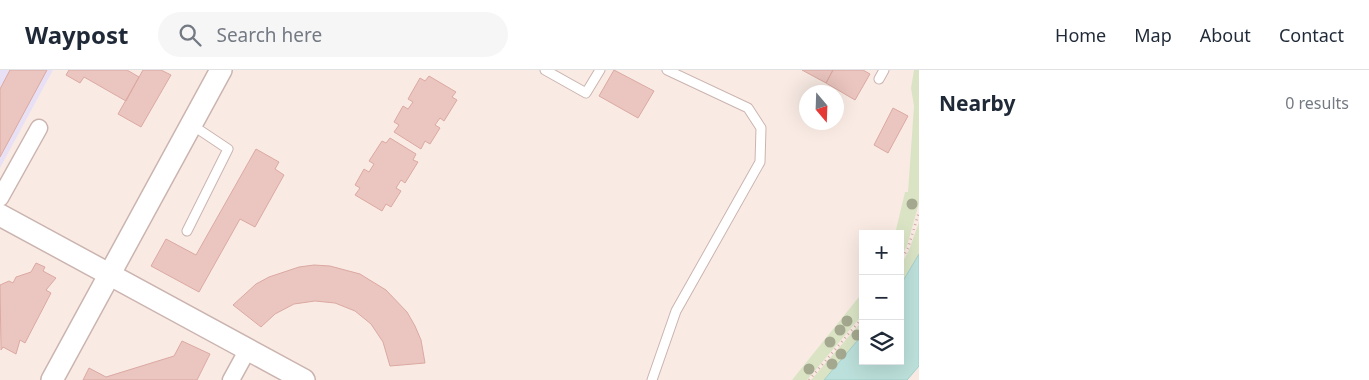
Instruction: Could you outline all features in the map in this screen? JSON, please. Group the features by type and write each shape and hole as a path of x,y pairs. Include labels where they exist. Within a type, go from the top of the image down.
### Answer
{"street":[{"path":"52,380 221,70"},
{"path":"0,198 39,128"},
{"path":"0,215 304,380"},
{"path":"230,380 248,349"}],"lane":[{"path":"545,70 586,93 600,70"},
{"path":"652,380 676,311 760,162 762,128 748,108 667,70"},
{"path":"879,79 884,70"},
{"path":"187,231 228,149 192,125"}],"path":[{"path":"904,255 919,212"},
{"path":"809,380 860,320"}],"shaded area":[{"path":"0,70 53,70 0,168"}],"green space":[{"path":"914,70 919,70 919,203 904,251 904,230 896,230 905,192 908,192 914,106 911,88"},
{"path":"919,222 919,254 904,279 904,259"},
{"path":"859,297 859,319 807,380 792,380"},
{"path":"859,325 859,339 824,380 811,380"}],"water":[{"path":"919,254 919,366 907,380 824,380 859,339 859,365 904,365 904,279"}],"building":[{"path":"10,70 47,70 0,157 0,89"},
{"path":"69,70 127,70 139,77 126,101 84,77 80,83 66,75"},
{"path":"143,70 161,70 171,75 141,127 118,114"},
{"path":"614,70 654,91 638,118 599,96"},
{"path":"802,70 833,70 826,83"},
{"path":"833,70 863,70 870,74 855,100 844,94 844,85 829,85 826,83"},
{"path":"429,76 456,92 452,97 457,100 444,121 440,118 435,125 440,128 430,144 425,141 421,149 394,132 399,125 394,122 403,106 408,109 413,102 408,99 420,78 425,81"},
{"path":"893,108 908,116 888,153 874,145"},
{"path":"390,138 416,154 413,160 418,162 405,183 401,180 396,188 401,191 391,207 386,204 382,211 355,195 360,188 355,185 364,169 369,172 374,164 369,161 382,141 386,143"},
{"path":"256,149 279,162 275,169 284,175 255,227 240,219 199,292 151,266 166,239 196,255"},
{"path":"36,263 45,267 43,271 56,278 46,290 51,293 25,343 20,340 16,354 3,347 1,350 0,285 9,281 13,283 16,277 31,272"},
{"path":"314,265 330,266 360,274 386,290 407,312 415,326 421,340 425,363 390,366 383,342 371,324 355,311 335,303 315,301 294,304 275,314 261,327 233,305 256,284 269,277 299,267"},
{"path":"182,341 210,354 197,380 83,380 89,368 106,377 174,356"}]}
